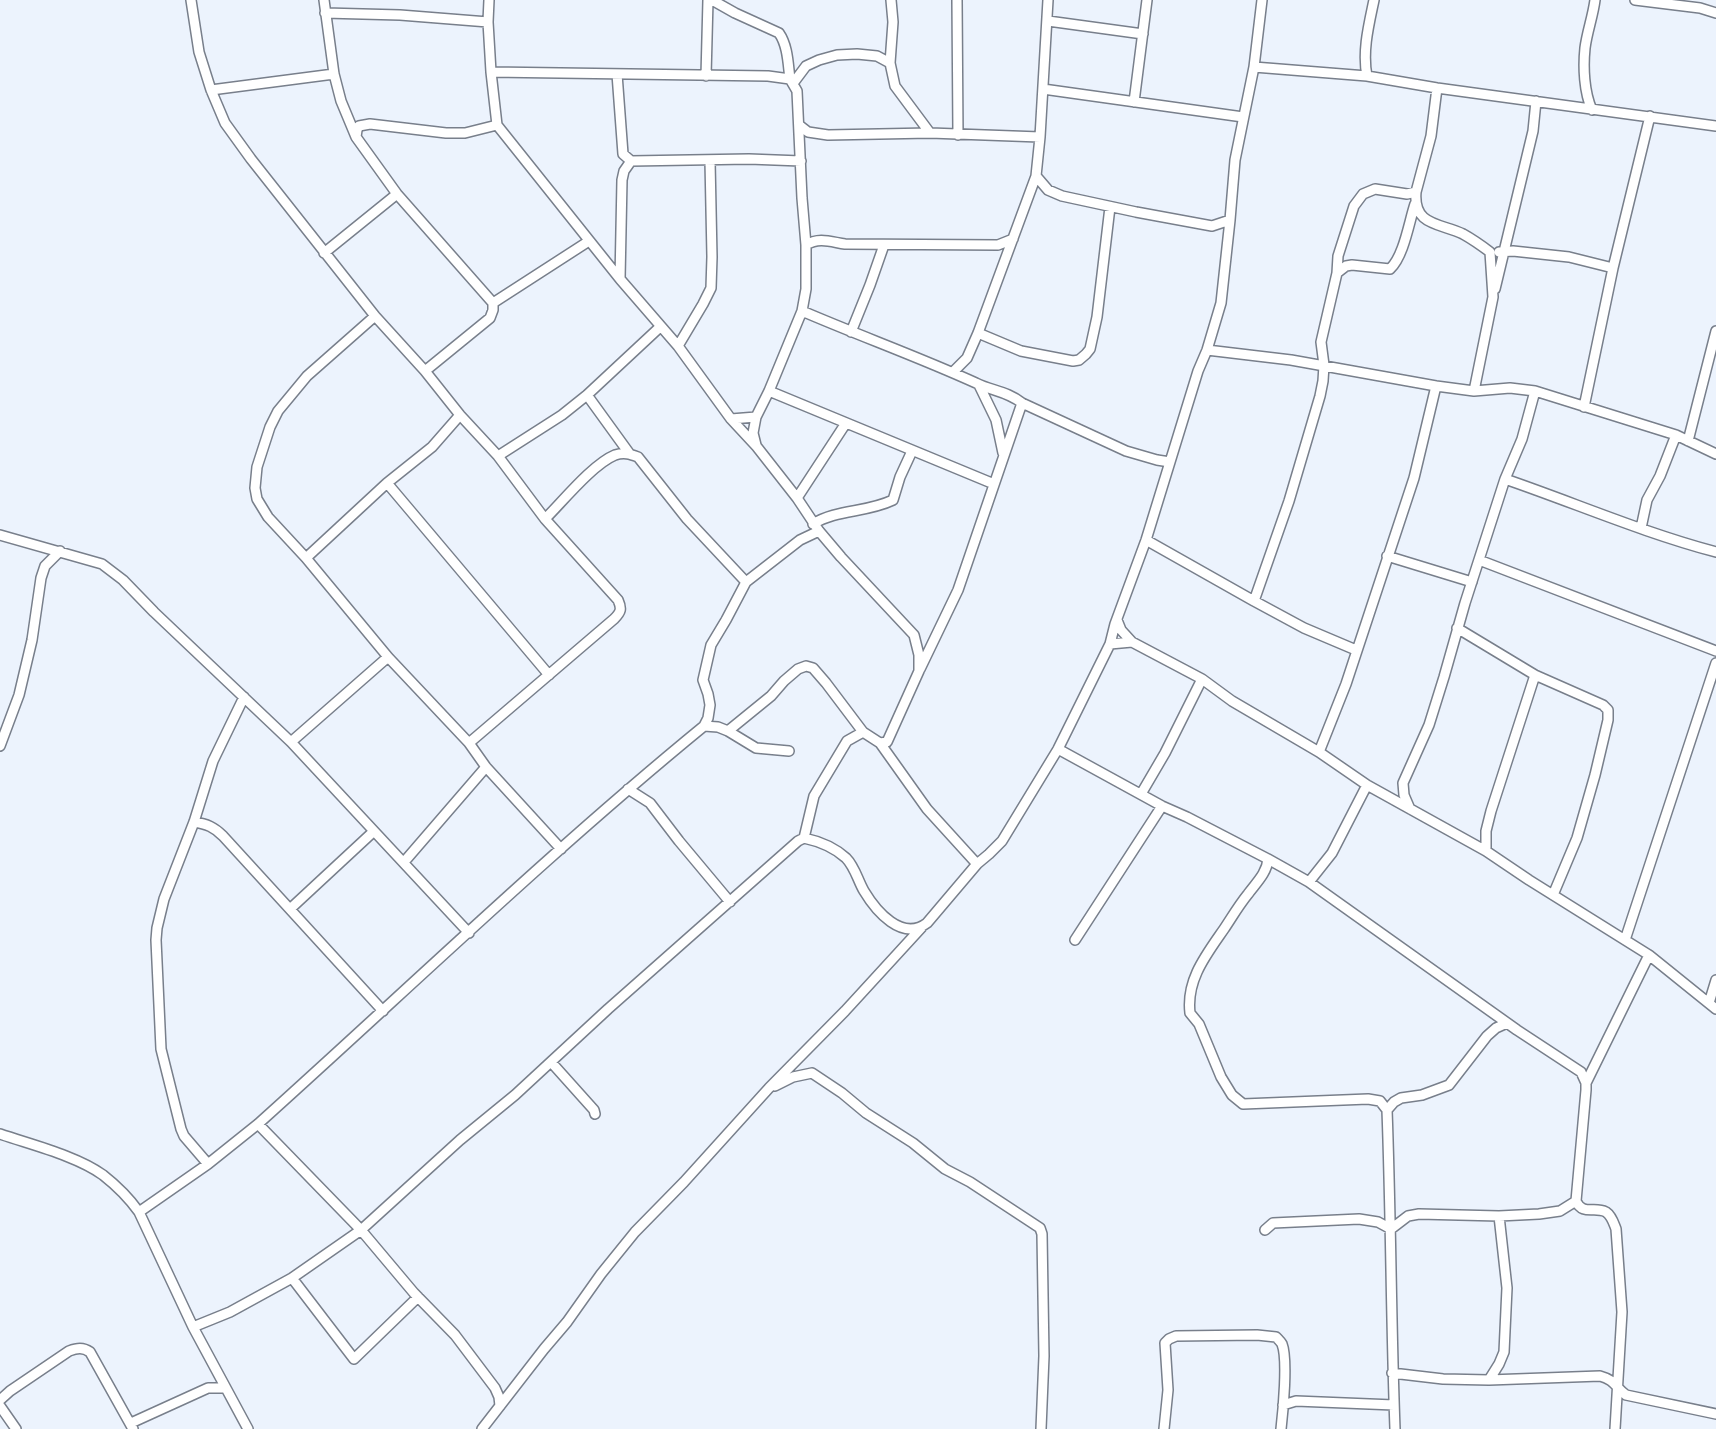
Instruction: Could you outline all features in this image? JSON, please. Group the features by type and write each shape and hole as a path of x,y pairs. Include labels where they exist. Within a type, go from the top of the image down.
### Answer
{"street":[{"path":"191,0 199,52 225,123 375,316 498,456 545,519 618,600 621,607 620,613 614,619 469,743"},
{"path":"324,0 334,74 341,101 356,137 397,194 493,303 490,318 424,371"},
{"path":"489,0 491,72 497,125 620,279 678,346 731,419 757,447 797,498 816,527 914,635 919,655 919,670"},
{"path":"706,76 710,0 735,14 779,33 783,38 792,81 797,91 801,198 806,244 806,289 802,311 756,417 753,433 757,447"},
{"path":"891,0 893,22 890,63 895,86 930,133"},
{"path":"957,0 958,135"},
{"path":"953,372 966,358 978,333 1036,176 1048,0"},
{"path":"1134,102 1147,0"},
{"path":"194,1327 230,1312 292,1278 361,1230 798,841 804,838 826,846 845,857 864,891 881,912 894,925 904,929 916,929 927,923 977,864 1002,841 1058,749 1110,644 1116,619 1146,540 1198,371 1207,350 1221,303 1235,160 1254,67 1262,0"},
{"path":"1368,76 1365,64 1374,0"},
{"path":"1592,110 1587,99 1585,47 1595,0"},
{"path":"1635,0 1700,8 1716,13"},
{"path":"325,13 400,15 488,22"},
{"path":"1048,21 1143,34"},
{"path":"792,81 806,66 837,55 877,56 890,63"},
{"path":"1254,67 1368,76 1437,88 1716,126"},
{"path":"491,72 775,76 792,81"},
{"path":"211,90 334,74"},
{"path":"617,75 623,154 631,161 748,159 801,161"},
{"path":"1337,273 1346,266 1352,265 1390,269 1395,264 1403,246 1431,136 1437,88"},
{"path":"1043,89 1243,117"},
{"path":"1474,391 1493,297 1533,131 1536,101"},
{"path":"1584,407 1613,268 1650,116"},
{"path":"356,137 360,126 370,124 446,133 465,133 497,125"},
{"path":"799,125 808,132 828,135 930,133 1040,137"},
{"path":"620,279 622,180 624,171 631,161"},
{"path":"678,346 711,288 710,161"},
{"path":"1036,176 1048,190 1062,196 1110,207 1212,226 1230,220"},
{"path":"1254,601 1295,480 1320,396 1324,365 1321,342 1337,273 1338,256 1354,206 1363,194 1375,189 1416,197"},
{"path":"324,253 397,194"},
{"path":"1416,197 1418,211 1426,220 1462,234 1490,252 1524,252 1569,257 1613,268"},
{"path":"978,333 1021,351 1072,361 1079,360 1086,354 1097,317 1110,207"},
{"path":"1212,226 1228,243"},
{"path":"806,244 813,240 821,240 845,244 998,245 1013,239"},
{"path":"493,303 590,241"},
{"path":"851,332 884,245"},
{"path":"998,245 1006,258"},
{"path":"1490,252 1493,297"},
{"path":"802,311 953,372 979,385 1012,395 1022,403 1126,451 1170,462"},
{"path":"375,316 307,376 278,411 257,467 255,488 257,499 268,517 306,558 388,657 469,743 486,767 561,849"},
{"path":"498,456 562,415 587,395 660,327"},
{"path":"1688,441 1716,331"},
{"path":"1207,350 1324,365 1474,391 1510,388 1535,391 1676,435 1716,454"},
{"path":"966,358 969,380"},
{"path":"979,385 996,420 1004,453"},
{"path":"1319,752 1335,715 1414,478 1436,386"},
{"path":"769,391 994,484"},
{"path":"1410,809 1404,795 1403,783 1429,725 1457,628 1505,479 1522,439 1535,391"},
{"path":"587,395 629,453 638,457 694,527 746,582"},
{"path":"880,743 887,742 958,590 1022,403"},
{"path":"306,558 387,483 432,447 460,415"},
{"path":"731,419 756,417"},
{"path":"797,498 846,423"},
{"path":"1641,528 1647,500 1660,476 1676,435"},
{"path":"139,1212 208,1164 258,1124 628,789 704,726 710,705 703,680 711,645 746,582 836,514 872,508 893,500 912,451"},
{"path":"545,519 604,462 616,455 629,453"},
{"path":"1505,479 1607,517 1716,552"},
{"path":"387,483 549,675"},
{"path":"0,535 102,564 123,580 291,742 469,933"},
{"path":"1146,540 1304,628 1356,650"},
{"path":"0,746 19,695 32,640 40,578 45,566 60,551"},
{"path":"1387,556 1472,582"},
{"path":"1479,560 1716,651"},
{"path":"1116,619 1121,630 1132,642 1202,679 1367,784 1486,851 1649,955 1713,1006"},
{"path":"1457,628 1535,675 1604,705 1608,710 1586,808 1577,838 1553,895"},
{"path":"914,635 935,637"},
{"path":"1110,644 1132,642"},
{"path":"291,742 388,657"},
{"path":"1625,940 1716,663"},
{"path":"728,731 771,696 798,669 806,666 813,668 863,732 880,743 927,809 977,864"},
{"path":"1486,851 1486,831 1491,811 1535,675"},
{"path":"1141,794 1165,753 1202,679"},
{"path":"208,1164 184,1136 178,1121 161,1048 156,940 164,899 194,822 213,761 244,697"},
{"path":"704,726 718,727 728,731 756,748 789,751"},
{"path":"804,838 814,796 847,741 863,732"},
{"path":"1058,749 1309,882 1507,1023 1581,1072 1586,1083"},
{"path":"404,862 486,767"},
{"path":"1309,882 1332,853 1367,784"},
{"path":"628,789 650,803 730,902"},
{"path":"1075,940 1162,806"},
{"path":"194,822 213,827 223,836 383,1011"},
{"path":"290,909 373,832"},
{"path":"1268,859 1267,870 1246,896 1199,966 1191,992 1190,1013 1199,1024 1221,1077 1232,1095 1243,1104 1368,1099 1380,1101 1387,1110 1395,1429"},
{"path":"482,1429 631,1237 845,1011 921,927"},
{"path":"1615,1429 1622,1312 1616,1229 1611,1217 1605,1212 1583,1210 1576,1200 1586,1083 1649,955"},
{"path":"1713,1006 1716,980"},
{"path":"1489,1010 1491,1032"},
{"path":"1387,1110 1401,1098 1422,1095 1449,1085 1491,1032 1507,1023"},
{"path":"551,1062 594,1110 595,1114"},
{"path":"1576,1069 1593,1068"},
{"path":"770,1088 793,1077 812,1073 866,1113 913,1143 945,1169 970,1182 1040,1228 1042,1234 1044,1356 1041,1429"},
{"path":"258,1124 361,1230 418,1297 455,1335 486,1375 499,1397 500,1406"},
{"path":"0,1134 78,1161 103,1175 128,1197 139,1212 216,1371 248,1429"},
{"path":"1391,1229 1408,1216 1419,1214 1498,1216 1539,1214 1560,1211 1576,1200"},
{"path":"1489,1380 1504,1352 1507,1288 1498,1216"},
{"path":"1265,1230 1273,1224 1359,1219 1378,1222 1391,1229"},
{"path":"292,1278 354,1359 418,1297"},
{"path":"1164,1429 1168,1390 1165,1343 1176,1336 1257,1335 1276,1337 1282,1343 1284,1354 1281,1429"},
{"path":"0,1400 69,1351 77,1348 90,1352 132,1426 208,1388 225,1388"},
{"path":"208,1388 216,1371"},
{"path":"1392,1373 1443,1379 1489,1380 1600,1376 1612,1380 1626,1395 1716,1414"},
{"path":"1283,1405 1296,1401 1394,1405"},
{"path":"0,1406 16,1429"}]}
